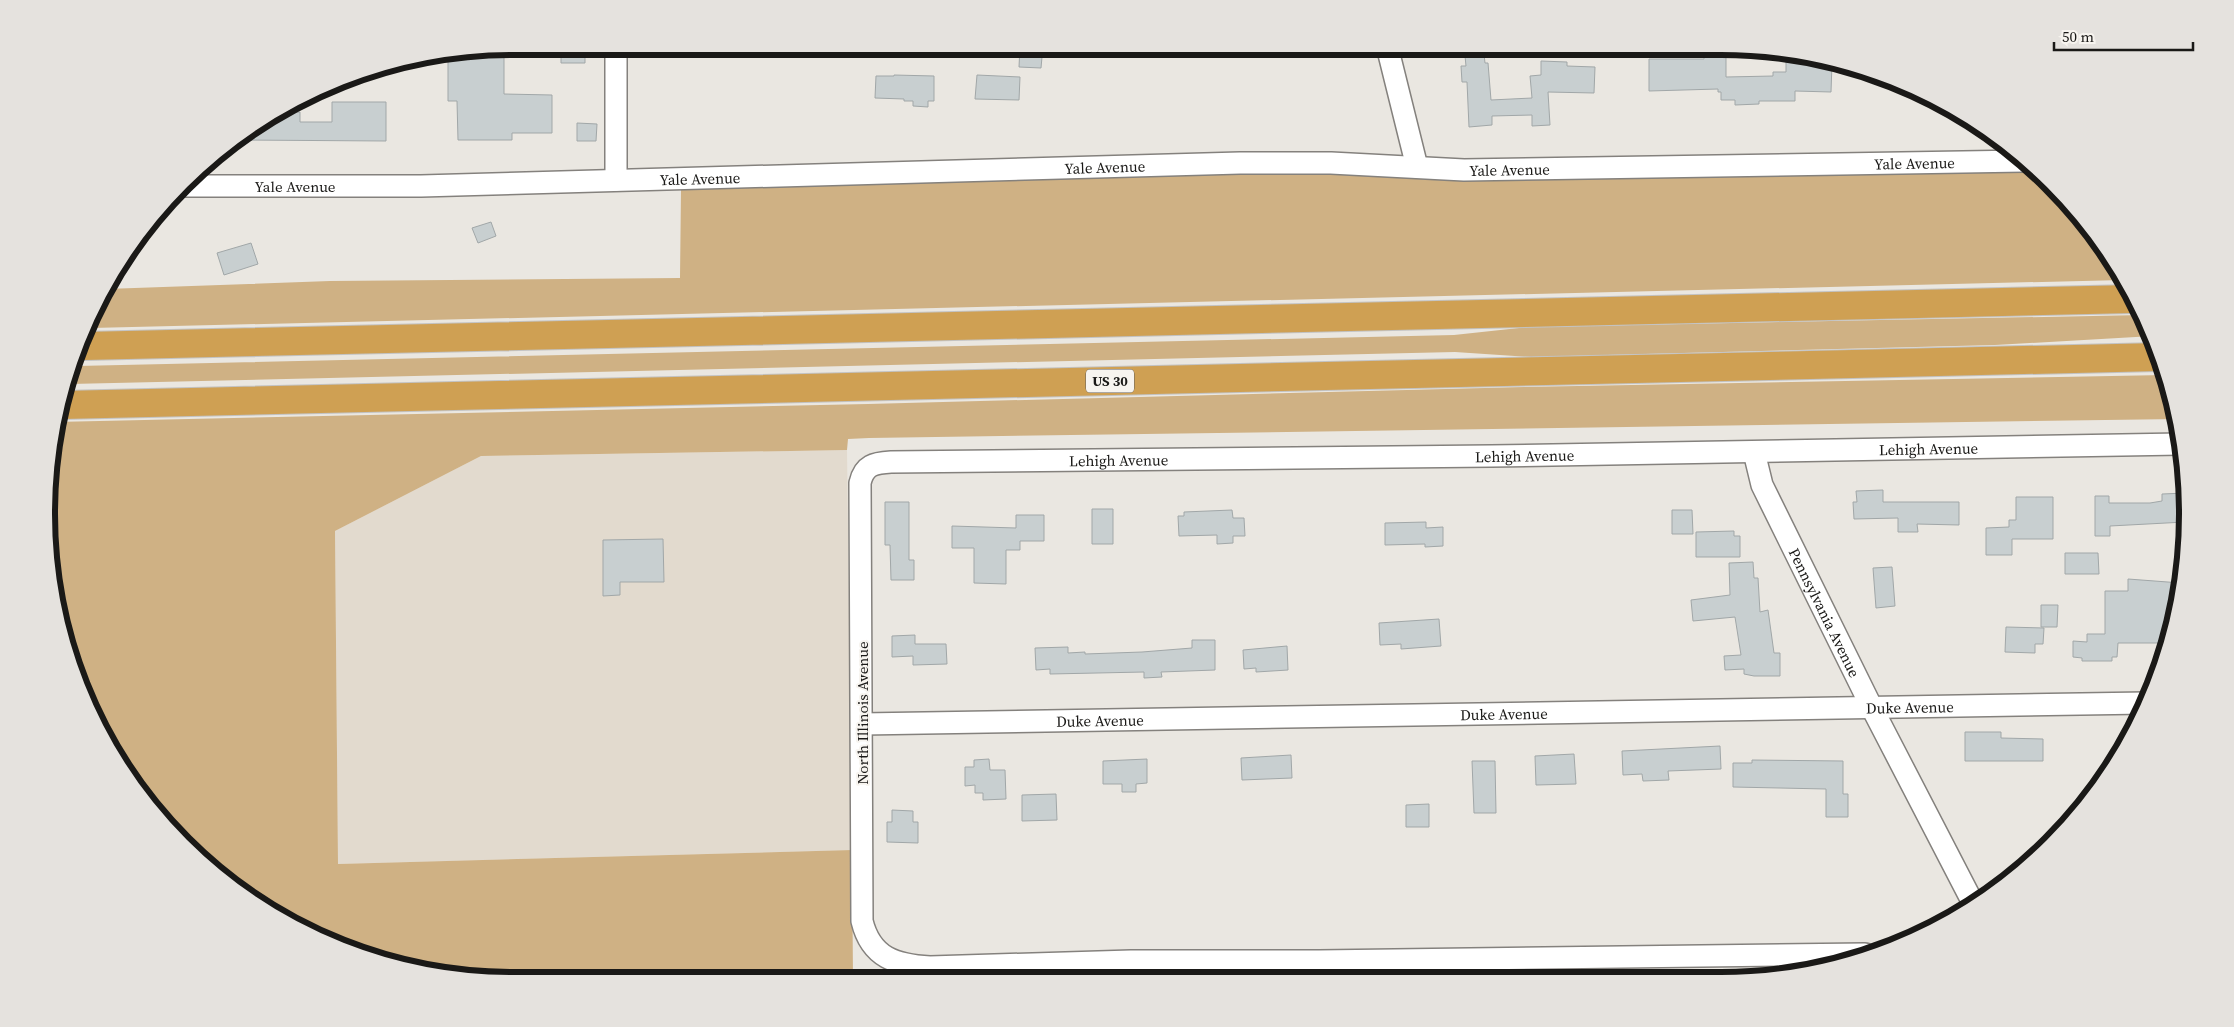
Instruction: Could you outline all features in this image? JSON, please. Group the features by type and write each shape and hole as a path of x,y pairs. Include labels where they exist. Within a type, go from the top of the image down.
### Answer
{"highway":[{"path":"87,346 2126,299"},
{"name":"US 30","path":"69,405 2152,357"}],"street":[{"path":"616,55 616,180"},
{"path":"1390,55 1417,167"},
{"name":"Yale Avenue","path":"192,186 422,186 1240,163 1331,163 1464,170 2014,161"},
{"name":"Lehigh Avenue","path":"868,466 891,462 1754,452 2173,444"},
{"name":"Pennsylvania Avenue","path":"1754,452 1762,485 1871,706 1970,898"},
{"name":"North Illinois Avenue","path":"868,466 862,472 860,482 862,921 865,933 871,944 883,955 898,962 930,967 1131,962 1319,962 1845,954"},
{"name":"Duke Avenue","path":"862,724 2138,703"}],"shaded area":[{"path":"2025,171 2065,211 2084,234 2116,280 94,328 114,289 330,281 680,278 681,190 864,181 1192,173 1358,172 1430,180"},
{"path":"2134,315 2143,337 1995,345 1531,357 1455,352 74,384 79,366 1454,335 1528,327"},
{"path":"2158,375 2169,419 869,438 848,439 847,450 481,456 335,531 338,864 852,850 853,972 484,971 424,963 395,956 366,948 311,925 259,895 211,858 169,816 132,768 102,716 79,661 64,603 59,573 55,514 56,484 65,422 1524,387"},
{"path":"847,450 852,850 338,864 335,531 481,456"}],"building":[{"path":"504,55 504,94 552,95 552,133 512,133 512,140 458,140 457,101 448,101 448,60"},
{"path":"561,55 585,55 585,63 561,63"},
{"path":"1020,55 1042,55 1041,68 1019,67"},
{"path":"1484,55 1485,63 1488,63 1491,100 1532,98 1530,76 1541,75 1541,61 1567,62 1567,66 1595,67 1594,93 1548,92 1550,125 1532,126 1532,115 1492,116 1492,125 1469,127 1467,82 1462,82 1461,66 1466,66 1465,56"},
{"path":"1704,55 1726,55 1726,77 1773,76 1773,72 1786,72 1786,62 1800,62 1832,69 1831,92 1795,91 1795,101 1759,101 1759,104 1735,105 1735,100 1721,100 1721,92 1718,92 1718,89 1649,91 1649,59 1704,59"},
{"path":"977,75 1020,77 1019,100 975,99"},
{"path":"876,76 934,76 934,101 928,101 928,107 913,106 913,101 904,101 904,99 875,98"},
{"path":"332,102 386,102 386,141 248,140 290,113 300,112 300,122 332,122"},
{"path":"577,123 597,124 596,141 577,141"},
{"path":"491,222 496,236 478,243 472,228"},
{"path":"251,243 258,264 224,275 217,253"},
{"path":"1883,490 1883,502 1959,502 1959,525 1917,524 1918,532 1898,532 1898,518 1854,519 1853,502 1857,502 1856,491"},
{"path":"2178,493 2179,522 2110,526 2110,536 2095,536 2095,496 2109,496 2109,503 2150,503 2162,501 2162,494"},
{"path":"2016,497 2053,497 2053,539 2012,539 2012,555 1986,555 1986,528 2009,527 2009,520 2016,520"},
{"path":"885,502 909,502 909,560 914,560 914,580 891,580 890,545 885,545"},
{"path":"1092,509 1113,509 1113,544 1092,544"},
{"path":"1232,510 1233,518 1244,518 1245,536 1233,536 1233,543 1217,544 1217,535 1179,536 1178,516 1184,516 1184,512"},
{"path":"1672,510 1692,510 1693,534 1672,534"},
{"path":"1016,515 1044,515 1044,541 1020,541 1020,550 1006,550 1006,584 974,583 974,548 952,548 952,526 1016,528"},
{"path":"1426,522 1426,528 1443,527 1443,546 1425,547 1425,544 1385,545 1385,523"},
{"path":"1734,531 1734,536 1740,536 1740,557 1696,557 1696,532"},
{"path":"663,539 664,582 620,582 620,595 603,596 603,540"},
{"path":"2065,553 2098,553 2099,574 2065,574"},
{"path":"1753,562 1754,578 1758,578 1760,612 1768,610 1774,653 1780,653 1780,676 1754,676 1744,674 1744,669 1725,670 1724,656 1741,655 1735,617 1693,621 1691,600 1730,595 1729,563"},
{"path":"1892,567 1895,606 1876,608 1873,568"},
{"path":"2128,579 2173,582 2160,643 2118,643 2117,657 2112,657 2112,661 2082,661 2082,658 2073,657 2073,641 2087,642 2087,634 2105,634 2105,591 2128,591"},
{"path":"2041,605 2058,605 2057,627 2041,627"},
{"path":"1439,619 1441,646 1401,649 1401,644 1380,645 1379,623"},
{"path":"2006,627 2044,628 2043,644 2035,644 2035,653 2005,652"},
{"path":"915,635 915,644 946,644 947,664 913,665 913,656 892,657 892,636"},
{"path":"1192,640 1215,640 1215,670 1161,672 1162,677 1144,678 1144,672 1050,674 1050,669 1036,670 1035,648 1068,647 1068,653 1085,652 1085,654 1142,652 1192,648"},
{"path":"1287,646 1288,670 1256,672 1256,668 1244,669 1243,650"},
{"path":"1965,732 2001,732 2001,738 2043,739 2043,761 1965,761"},
{"path":"1720,746 1721,769 1668,771 1669,780 1643,781 1642,774 1623,775 1622,751"},
{"path":"1574,754 1576,784 1536,785 1535,756"},
{"path":"1291,755 1292,778 1242,780 1241,758"},
{"path":"989,759 990,770 1005,770 1006,799 983,800 983,793 975,793 975,785 965,786 965,767 974,767 974,760"},
{"path":"1147,759 1147,783 1136,784 1136,792 1122,792 1122,784 1103,784 1103,761"},
{"path":"1752,760 1843,761 1843,794 1848,794 1848,817 1826,817 1826,789 1733,787 1733,763 1752,763"},
{"path":"1472,761 1495,761 1496,813 1474,813"},
{"path":"1056,794 1057,820 1022,821 1022,795"},
{"path":"1429,804 1429,827 1406,827 1406,805"},
{"path":"892,810 913,811 913,822 918,822 918,843 887,842 887,822 892,822"}]}
